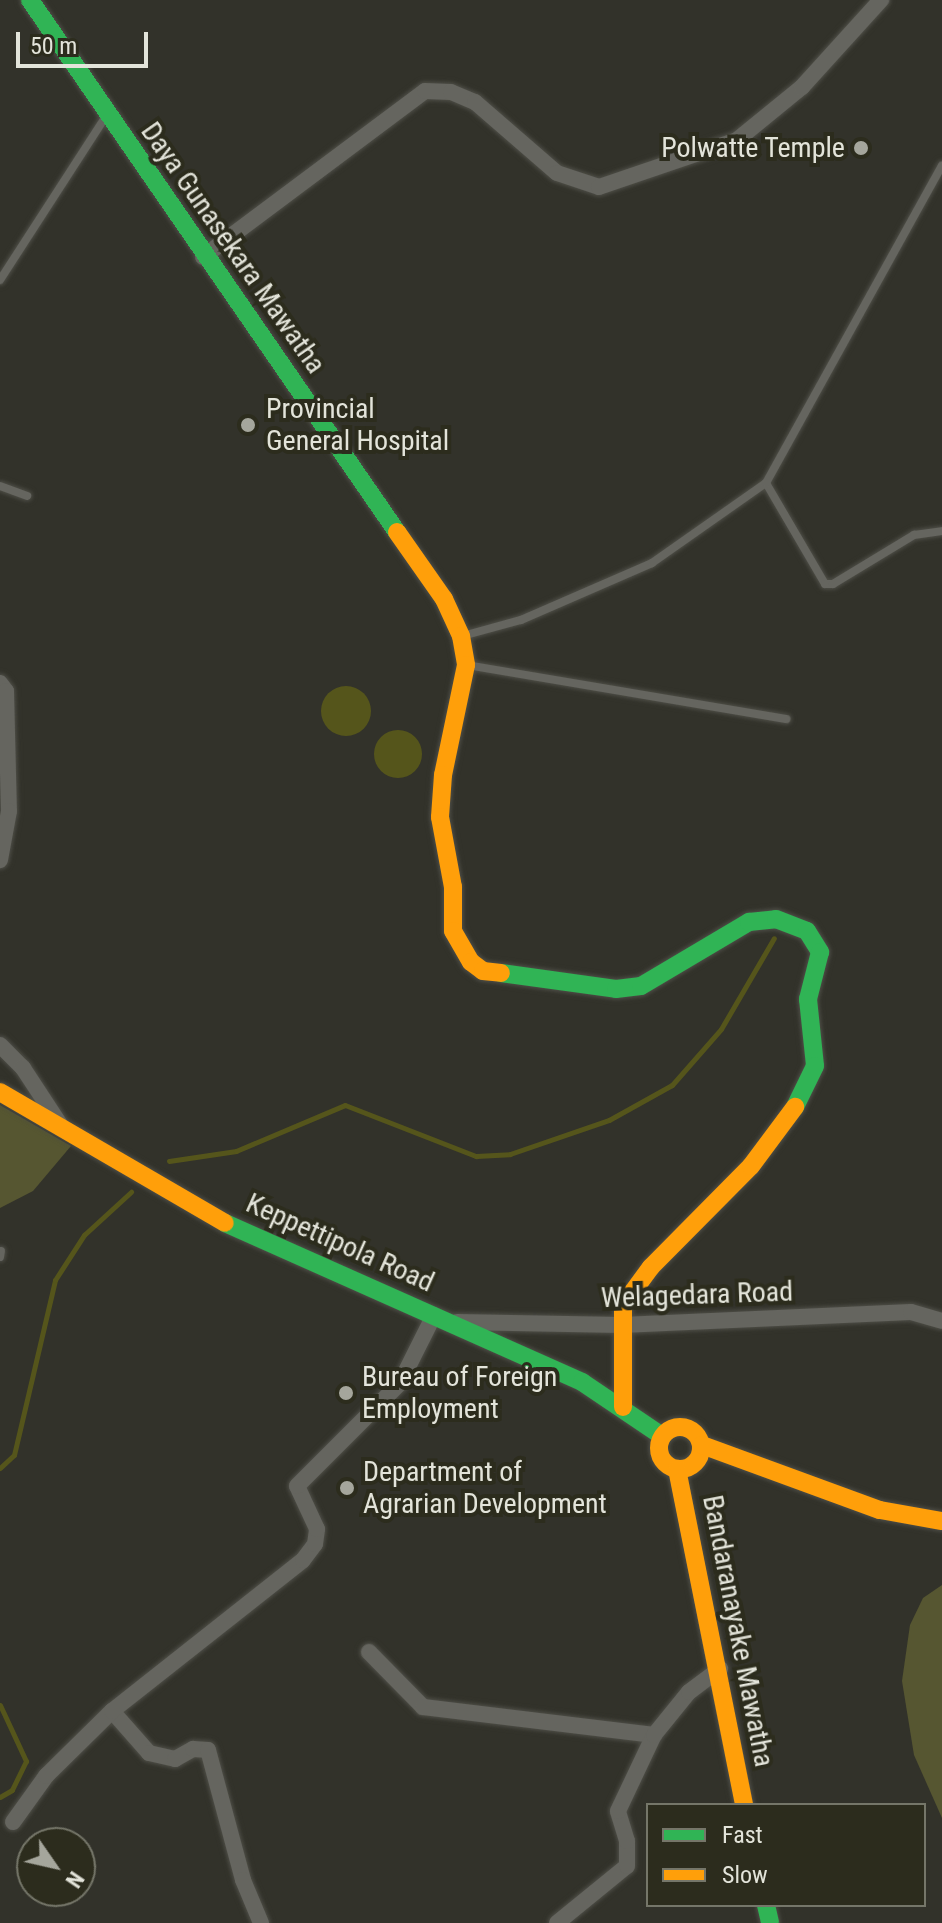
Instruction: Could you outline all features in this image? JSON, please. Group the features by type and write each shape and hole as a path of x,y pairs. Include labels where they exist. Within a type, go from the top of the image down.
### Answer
{"street":[{"name":"Daya Gunasekara Mawatha","path":"30,0 203,257 397,527 444,599 461,636 466,665 443,775 440,817 453,887 453,931 471,962 483,971 616,989 641,986 749,922 776,919 807,931 820,952 808,999 815,1066 803,1096 751,1166 651,1267 623,1305 627,1373 623,1407"},
{"path":"203,257 425,91 451,92 475,102 557,173 599,187 737,140 802,87 881,0"},
{"path":"0,683 6,691 9,811 0,860"},
{"path":"0,1045 23,1068 63,1131"},
{"name":"Keppettipola Road","path":"0,1092 226,1223 453,1321 623,1407 662,1436"},
{"name":"Welagedara Road","path":"453,1321 622,1325 911,1312 942,1321"},
{"path":"13,1822 46,1776 112,1711 303,1560 315,1544 317,1529 297,1486 400,1383 434,1315"},
{"path":"702,1445 693,1465 677,1469 661,1457 662,1436 673,1427 688,1427 702,1445 880,1510 942,1521"},
{"name":"Bandaranayake Mawatha","path":"677,1469 703,1618 720,1669 744,1803"},
{"path":"369,1652 423,1707 654,1735"},
{"path":"557,1923 627,1866 627,1841 618,1811 654,1735 689,1692 720,1669"},
{"path":"112,1711 149,1753 175,1759 193,1749 208,1750 243,1880 261,1923"}],"lane":[{"path":"0,280 106,116"},
{"path":"461,636 521,620 652,563 766,483 942,165"},
{"path":"766,483 825,584 914,535 942,531"},
{"path":"0,486 27,496"},
{"path":"466,665 786,719"}],"shaded area":[{"path":"346,686 364,693 371,711 364,729 346,736 328,729 321,711 328,693"},
{"path":"398,730 415,737 422,754 415,771 398,778 381,771 374,754 381,737"},
{"path":"0,1105 71,1146 33,1191 0,1208"},
{"path":"942,1585 942,1818 914,1755 902,1681 910,1625 923,1598"}],"waterway":[{"path":"169,1161 236,1151 345,1105 476,1156 510,1154 609,1120 672,1085 721,1029 774,938"},
{"path":"0,1468 14,1455 55,1280 84,1235 131,1192"},
{"path":"0,1705 26,1761 12,1790 0,1797"}],"traffic: fast":[{"path":"30,0 397,532"},
{"path":"501,973 616,989 641,986 749,922 776,919 807,931 820,952 808,999 815,1066 795,1107"},
{"path":"225,1223 582,1382 662,1436"},
{"path":"766,1907 770,1923"}],"traffic: slow":[{"path":"397,532 444,599 461,636 466,665 443,775 440,817 453,887 453,931 471,962 483,971 501,973"},
{"path":"0,1092 225,1223"},
{"path":"623,1407 623,1305 651,1267 751,1166 795,1107"},
{"path":"680,1427 695,1433 701,1448 695,1463 680,1469 665,1463 659,1448 665,1433 680,1427"},
{"path":"702,1445 880,1510 942,1521"},
{"path":"677,1469 744,1803"}],"place":[{"name":"Polwatte Temple","path":"861,148"},
{"name":"Provincial General Hospital","path":"248,425"},
{"name":"Bureau of Foreign Employment","path":"346,1393"},
{"name":"Department of Agrarian Development","path":"347,1488"}]}
